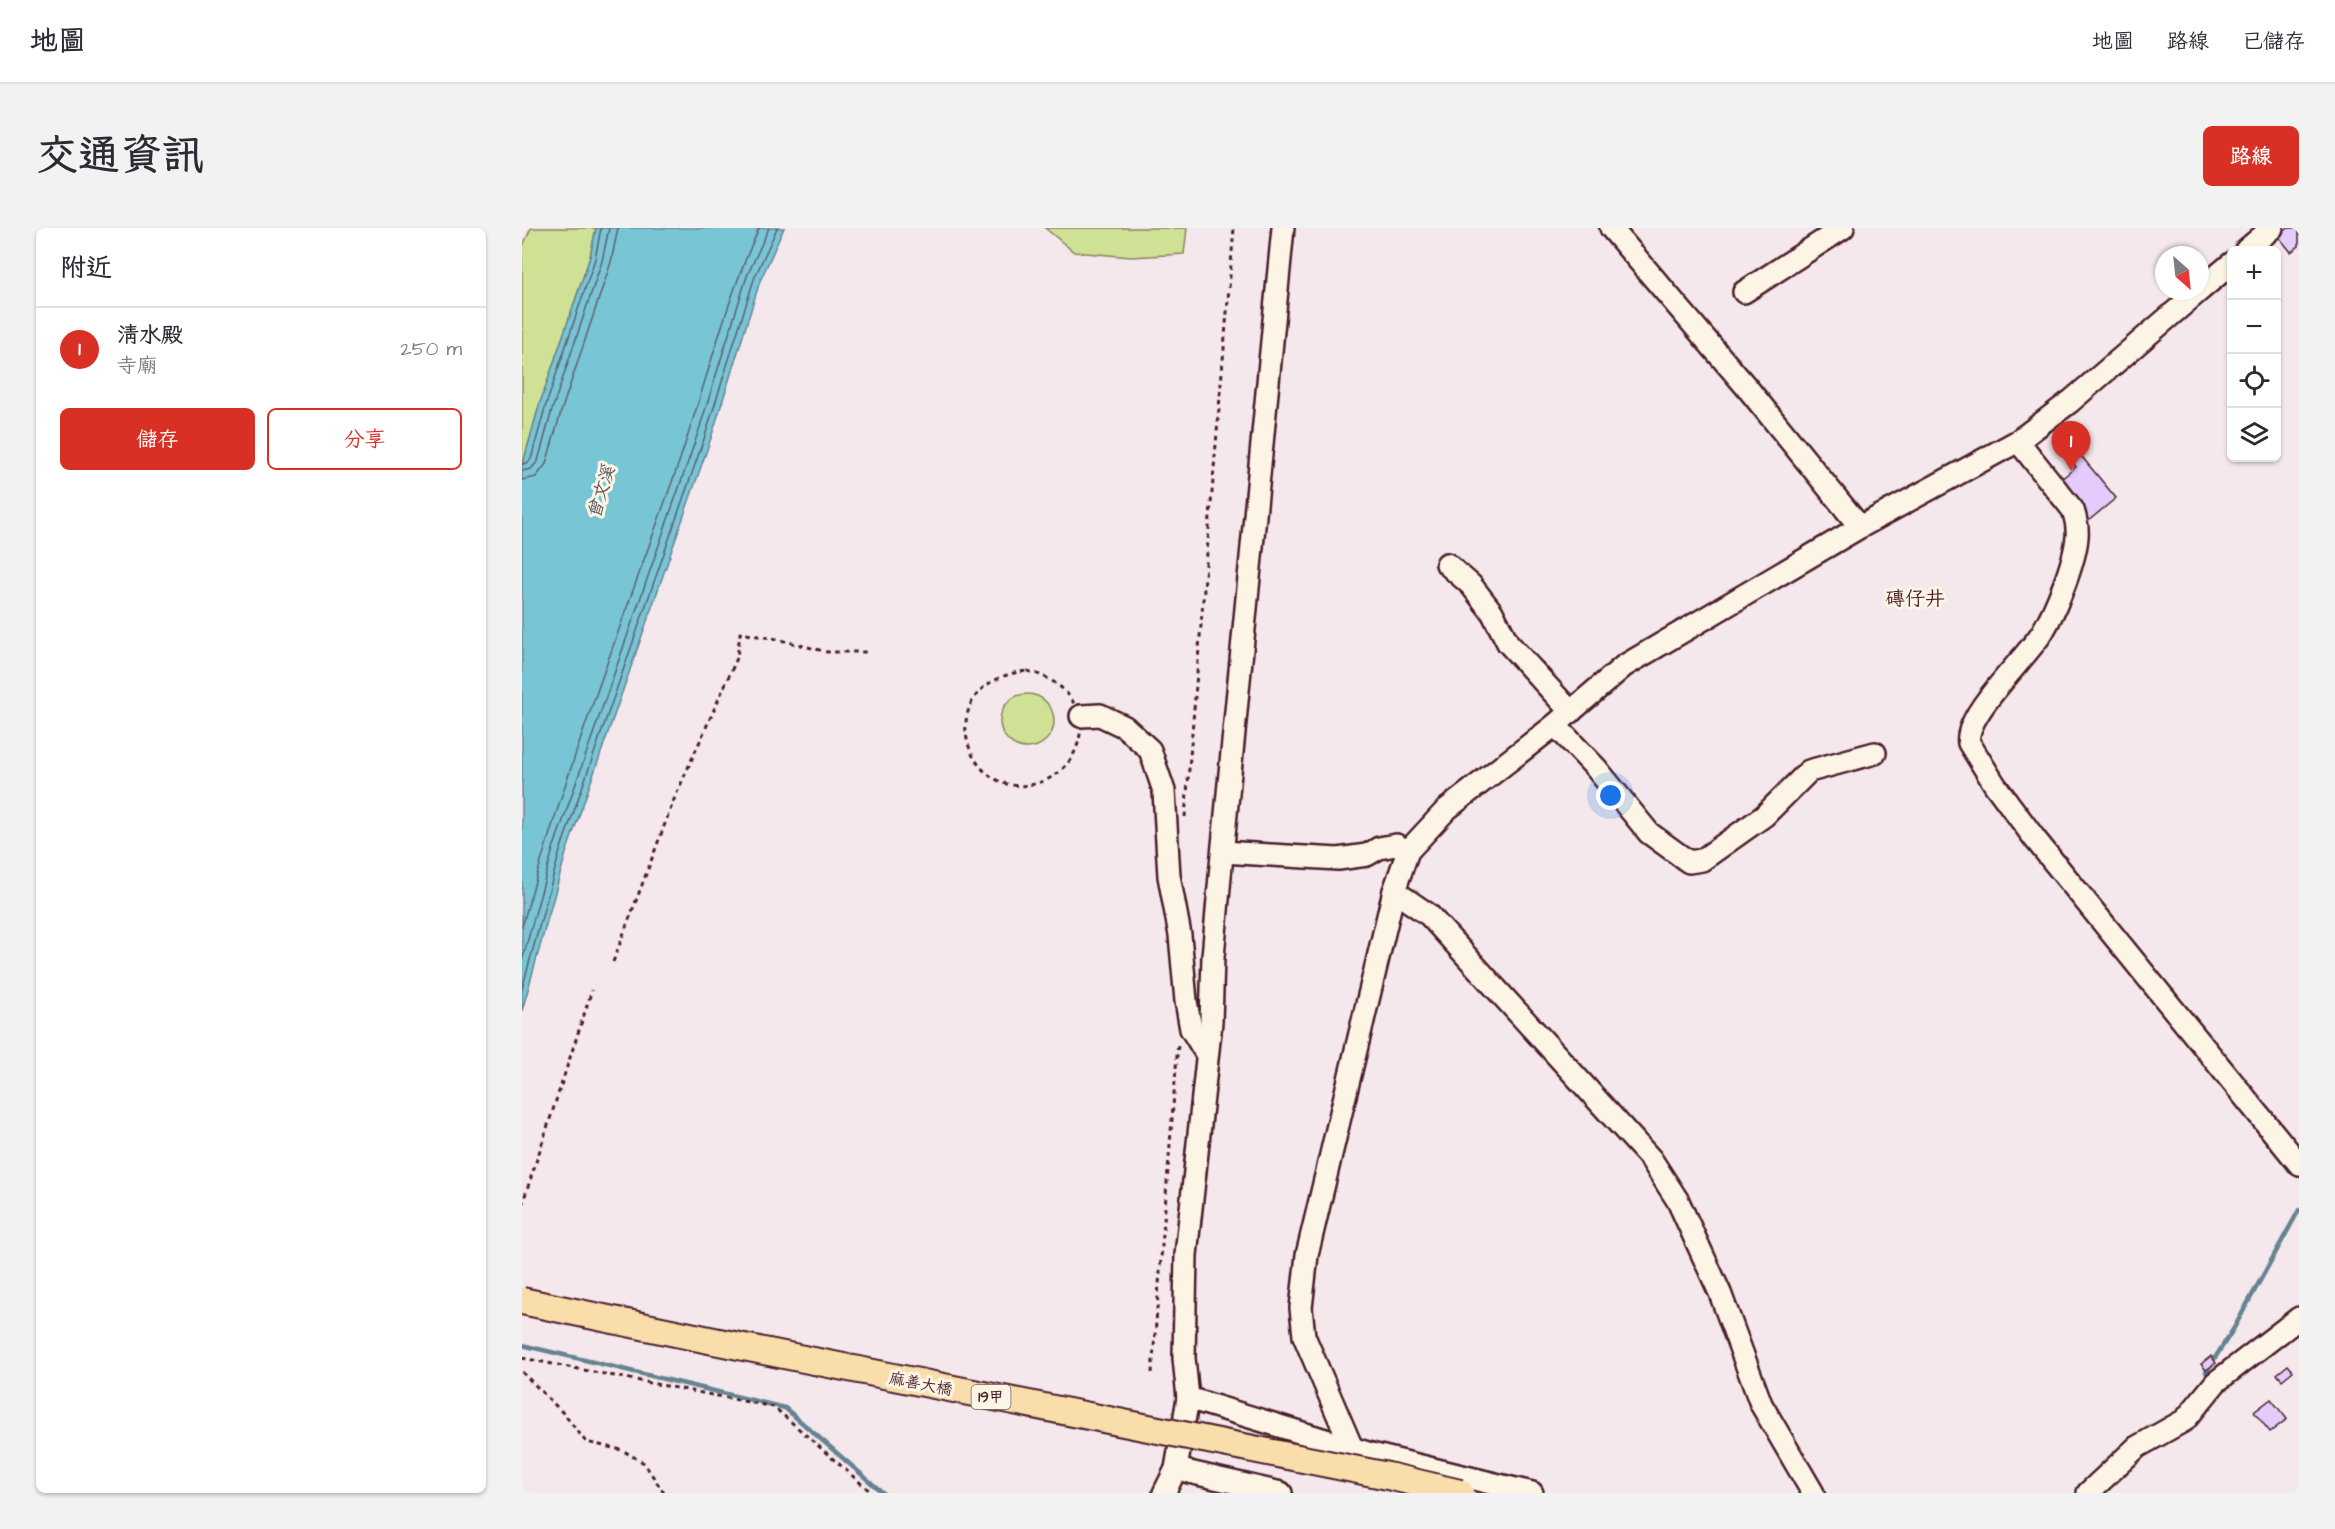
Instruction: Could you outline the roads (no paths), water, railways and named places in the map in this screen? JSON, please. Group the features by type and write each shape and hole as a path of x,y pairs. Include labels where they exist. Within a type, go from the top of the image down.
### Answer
{"main road":[{"name":"麻善大橋","path":"522,1300 737,1346 1388,1476 1460,1493"},
{"name":"麻善大橋","path":"522,1317 1385,1493"}],"street":[{"path":"1164,1493 1176,1469 1188,1398 1184,1358 1186,1255 1212,1022 1213,957 1283,228"},
{"path":"1611,228 1749,390 1860,527"},
{"path":"1744,292 1843,228"},
{"path":"2251,246 2272,228"},
{"path":"2209,283 2227,267"},
{"path":"1352,1448 1304,1336 1301,1308 1307,1255 1394,891 1408,851 1447,809 1563,718 1624,666 1860,527 2018,441 2071,401 2189,300"},
{"path":"2018,441 2073,510 2077,539 2063,587 2043,631 1976,716 1968,731 1969,743 1995,785 2035,839 2299,1164"},
{"path":"1447,564 1471,585 1492,612 1508,643 1596,768 1649,833 1689,862 1702,860 1764,816 1809,771 1875,753"},
{"path":"1081,716 1100,715 1125,727 1150,750 1164,791 1169,876 1180,935 1191,1029 1207,1055"},
{"path":"1223,852 1338,859 1367,855 1380,848 1396,845 1408,851"},
{"path":"1394,891 1429,915 1651,1159 1677,1201 1720,1293 1761,1404 1813,1493"},
{"path":"2088,1493 2142,1442 2185,1420 2216,1382 2299,1318"},
{"path":"1188,1398 1352,1448 1532,1493"},
{"path":"1176,1469 1281,1493"}],"water":[{"name":"曾文溪","path":"596,228 784,228 760,281 711,438 566,853 522,1011 522,467 539,406 590,257"}],"waterway":[{"path":"2206,1372 2234,1328 2299,1210"},
{"path":"522,1345 785,1408 883,1493"}],"place":[{"name":"清水殿","path":"2071,471"}],"district":[{"name":"磚仔井","path":"1915,598"}]}
